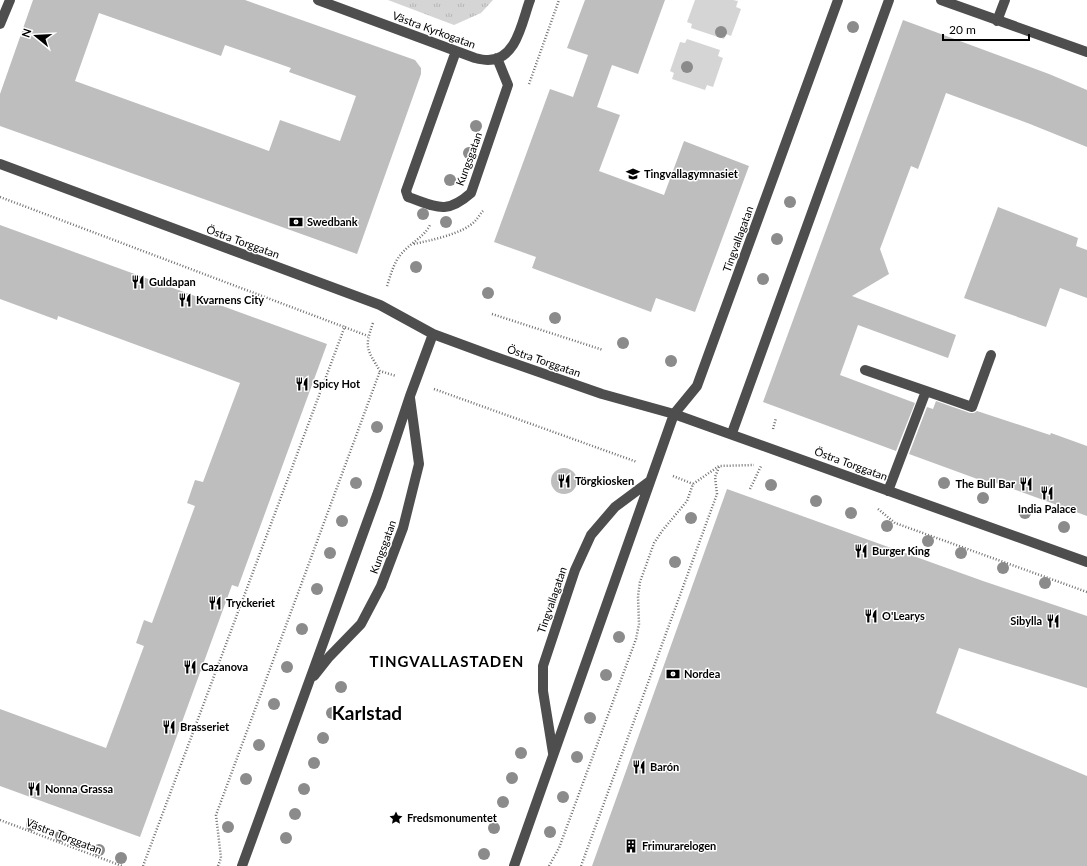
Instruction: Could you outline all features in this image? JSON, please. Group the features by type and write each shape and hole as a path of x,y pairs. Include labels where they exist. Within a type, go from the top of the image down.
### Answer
{"street":[{"path":"0,24 10,0"},
{"name":"Västra Kyrkogatan","path":"318,0 475,58 489,60 497,58"},
{"path":"497,58 507,53 514,46 530,0"},
{"name":"Tingvallagatan","path":"514,866 674,414 697,386 838,0"},
{"path":"732,433 889,0"},
{"path":"941,0 1087,52"},
{"path":"997,21 1005,0"},
{"name":"Kungsgatan","path":"456,51 406,192 408,197 437,207 449,207 460,202 471,193 508,85 497,58"},
{"name":"Östra Torggatan","path":"0,164 380,305 433,334 490,355 602,394 674,414 732,433 888,491 1087,562"},
{"name":"Kungsgatan","path":"242,866 377,495 410,396 433,334"},
{"path":"865,370 972,407 991,355"},
{"path":"888,491 926,391"},
{"name":"Kungsgatan","path":"308,684 329,657 361,624 381,586 403,528 419,464 410,396"},
{"name":"Tingvallagatan","path":"553,755 543,691 543,666 575,570 591,535 615,507 650,481"}],"path":[{"path":"0,198 345,326 368,336"},
{"path":"412,245 423,236 429,228 437,207"},
{"path":"492,314 603,350"},
{"path":"143,866 345,326"},
{"path":"218,866 221,858 216,815 380,371 415,382 693,484"},
{"path":"549,866 559,848 636,639 639,624 638,596 640,582 654,543 687,501 693,484 719,466 762,464"},
{"path":"581,866 717,494 715,477 719,466"},
{"path":"874,505 895,523 1087,592"},
{"name":"Västra Torggatan","path":"0,820 122,866"}],"green space":[{"path":"388,0 493,0 481,13 454,25"},
{"path":"695,0 738,1 736,7 741,9 731,36 726,34 724,39 691,28 692,24 687,22"},
{"path":"687,39 720,50 718,56 723,58 713,87 707,85 705,90 672,79 674,73 670,71 680,42 685,43"}],"building":[{"path":"33,0 245,0 415,60 421,68 421,74 357,254 0,126 0,94","holes":["99,13 221,56 225,45 291,68 289,72 356,96 340,141 280,120 269,151 75,81"]},
{"path":"585,0 665,0 638,74 612,65 597,107 620,115 599,171 664,195 684,141 749,166 695,312 656,298 651,312 532,268 536,257 494,242 550,89 573,97 588,55 567,48"},
{"path":"903,20 1049,74 1087,90 1087,147 946,93 918,169 911,166 880,249 889,274 852,296 956,335 948,358 858,325 840,375 915,403 896,451 763,402"},
{"path":"998,207 1078,238 1076,246 1087,250 1087,298 1060,288 1046,327 964,298"},
{"path":"0,225 327,344 238,587 232,585 140,837 0,786 0,709 106,748 144,646 136,643 144,620 152,623 195,506 187,503 195,480 203,482 240,383 58,316 57,320 0,299"},
{"path":"936,401 970,413 977,411 1050,435 1051,433 1087,446 1087,516 991,481 991,484 909,454 927,407 933,409"},
{"path":"564,468 573,472 577,481 573,490 564,494 555,490 551,481 555,472"},
{"path":"727,489 983,581 1087,616 1087,688 959,648 936,713 1087,776 1087,866 592,866"}],"place":[{"name":"Tingvallagymnasiet","path":"633,174"},
{"name":"Swedbank","path":"296,222"},
{"name":"Guldapan","path":"138,282"},
{"name":"Kvarnens City","path":"185,300"},
{"name":"Spicy Hot","path":"302,384"},
{"name":"Törgkiosken","path":"564,481"},
{"name":"The Bull Bar","path":"1026,484"},
{"name":"India Palace","path":"1047,493"},
{"name":"Burger King","path":"861,551"},
{"name":"Tryckeriet","path":"215,603"},
{"name":"O'Learys","path":"871,616"},
{"name":"Sibylla","path":"1053,621"},
{"name":"Cazanova","path":"190,667"},
{"name":"Nordea","path":"673,674"},
{"name":"Brasseriet","path":"169,727"},
{"name":"Barón","path":"639,767"},
{"name":"Nonna Grassa","path":"34,789"},
{"name":"Fredsmonumentet","path":"396,818"},
{"name":"Frimurarelogen","path":"631,846"}],"district":[{"name":"TINGVALLASTADEN","path":"447,662"},
{"name":"Karlstad","path":"367,713"}]}
